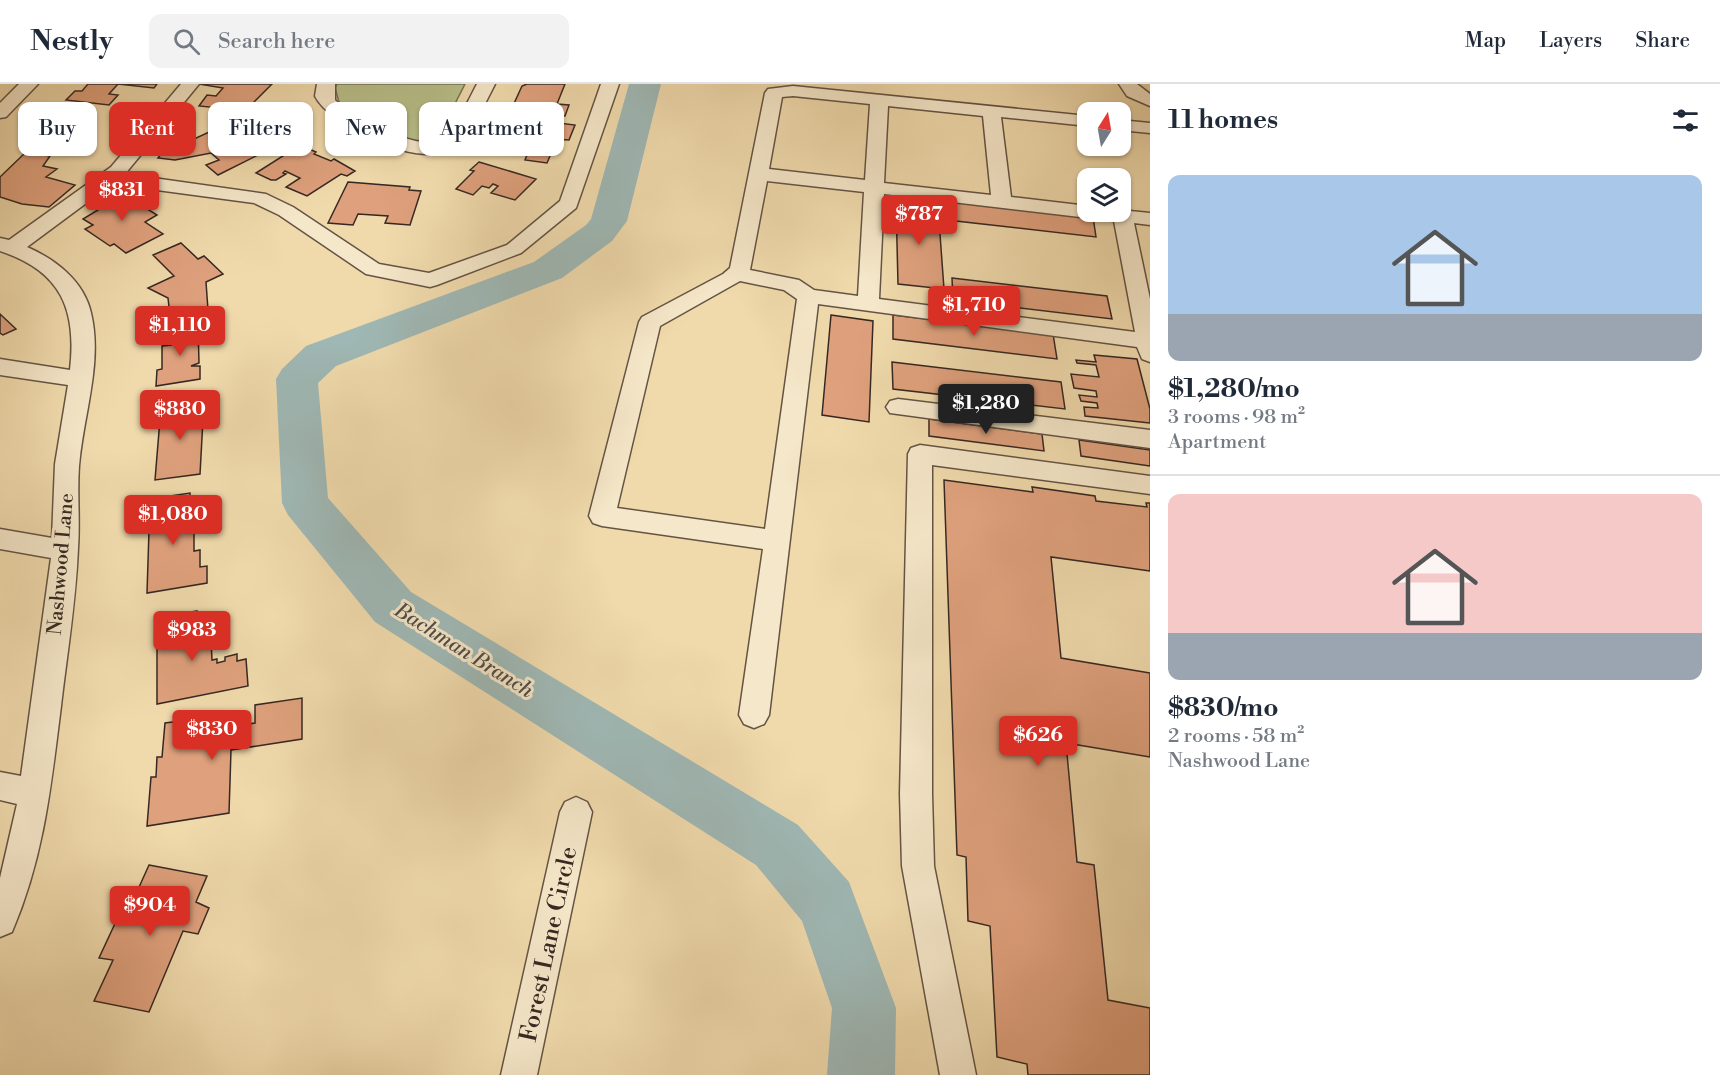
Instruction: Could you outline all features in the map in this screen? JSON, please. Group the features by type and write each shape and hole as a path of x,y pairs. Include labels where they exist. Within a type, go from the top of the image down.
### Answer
{"street":[{"path":"0,113 29,84"},
{"path":"6,245 118,171 190,84"},
{"path":"326,84 324,96 333,110 396,144 417,151 448,144 460,131 486,84"},
{"path":"109,178 259,198 286,211 373,269 430,280 514,249 569,204 610,84"},
{"path":"1128,84 1133,92 1150,101"},
{"path":"777,541 602,516 650,322 740,270 774,93 793,91 1077,120"},
{"path":"867,304 879,100"},
{"path":"991,111 1002,202"},
{"path":"1131,125 1150,128"},
{"path":"759,174 1077,211"},
{"path":"1131,217 1150,219"},
{"path":"736,274 791,285 808,296 1149,347 1140,260 1125,222"},
{"name":"Nashwood Lane","path":"0,920 25,854 34,793 65,550 67,464 80,379 82,340 80,311 68,286 46,264 6,245"},
{"path":"754,715 808,296"},
{"path":"0,367 80,379"},
{"path":"898,407 1150,440"},
{"path":"958,1075 926,918 918,854 920,454 1150,485"},
{"path":"0,539 65,550"},
{"path":"0,786 34,793"},
{"name":"Forest Lane Circle","path":"519,1075 576,812"}],"green space":[{"path":"337,84 465,84 456,102 419,102 419,141 408,142 407,102 339,102 335,88"}],"building":[{"path":"88,84 118,84 109,94 118,95 109,102 109,105 66,100 75,91 82,91"},
{"path":"118,84 157,84 154,88"},
{"path":"199,84 272,84 254,102 208,102 208,107 199,106 207,95 216,96 223,88"},
{"path":"565,84 558,102 515,102 522,86"},
{"path":"564,105 569,105 565,116"},
{"path":"564,124 575,125 569,140 564,140"},
{"path":"208,132 208,154 196,156 196,138"},
{"path":"313,151 316,152 314,154 331,161 334,159 355,171 347,176 341,174 307,196 286,187 300,178 285,171 283,173 286,174 276,180 256,173 283,156 313,156"},
{"path":"22,156 50,156 43,166 57,169 46,177 75,185 49,207 22,204 0,197 0,177"},
{"path":"160,156 196,156 175,160 158,158"},
{"path":"214,156 256,156 218,175 206,165 219,160"},
{"path":"527,156 550,156 547,163 525,160"},
{"path":"479,162 536,179 515,200 491,193 498,186 493,184 489,188 482,186 473,195 456,189 474,171 470,170"},
{"path":"348,182 410,187 409,190 421,191 410,225 385,223 388,216 358,214 353,225 328,223"},
{"path":"108,185 128,188 119,198 133,205 138,203 157,215 145,222 163,234 126,253 114,244 110,246 85,229 93,225 83,219 116,199 105,196 101,199 93,195"},
{"path":"956,201 1077,215 1077,222 1094,222 1096,237 956,221"},
{"path":"896,203 938,207 944,289 898,284"},
{"path":"181,243 198,259 204,256 223,274 206,282 208,310 170,316 168,298 148,288 174,276 153,255"},
{"path":"952,278 1107,296 1112,319 953,300"},
{"path":"0,314 16,329 3,335 0,333"},
{"path":"831,315 873,321 869,422 822,415"},
{"path":"893,315 1053,334 1057,359 893,339"},
{"path":"198,324 199,363 191,366 200,366 200,379 156,386 157,370 162,369 162,346 171,345 170,328"},
{"path":"1094,355 1137,359 1150,409 1150,423 1085,416 1084,407 1098,408 1097,403 1081,401 1079,395 1097,397 1096,391 1074,388 1071,374 1099,377 1096,365 1077,363 1076,360 1096,362"},
{"path":"892,362 1061,382 1065,409 893,389"},
{"path":"204,401 200,474 155,480 161,407"},
{"path":"929,419 1042,434 1044,451 929,436"},
{"path":"1079,440 1150,450 1150,466 1081,456"},
{"path":"944,480 1033,492 1032,487 1095,496 1096,501 1147,507 1146,503 1150,503 1150,571 1051,557 1061,658 1150,673 1150,757 1066,743 1077,862 1094,865 1108,1000 1150,1008 1150,1075 1028,1075 1027,1064 997,1057 990,926 968,921 966,857 957,855"},
{"path":"190,493 190,524 194,523 194,551 200,550 200,567 207,566 207,583 147,593 150,499"},
{"path":"197,611 198,641 211,639 212,660 217,659 217,663 225,661 225,657 237,654 237,661 246,659 248,686 157,704 157,618"},
{"path":"302,698 302,739 231,750 229,813 147,826 151,777 156,777 157,757 162,757 165,723 205,718 204,730 255,723 255,705"},
{"path":"149,865 207,876 196,902 209,908 198,934 183,931 149,1012 94,1001 113,960 99,958 119,915 126,916"}],"waterway":[{"name":"Bachman Branch","path":"645,84 609,221 599,233 548,270 321,356 297,379 305,503 393,607 777,845 827,903 864,1008 861,1075"}]}
